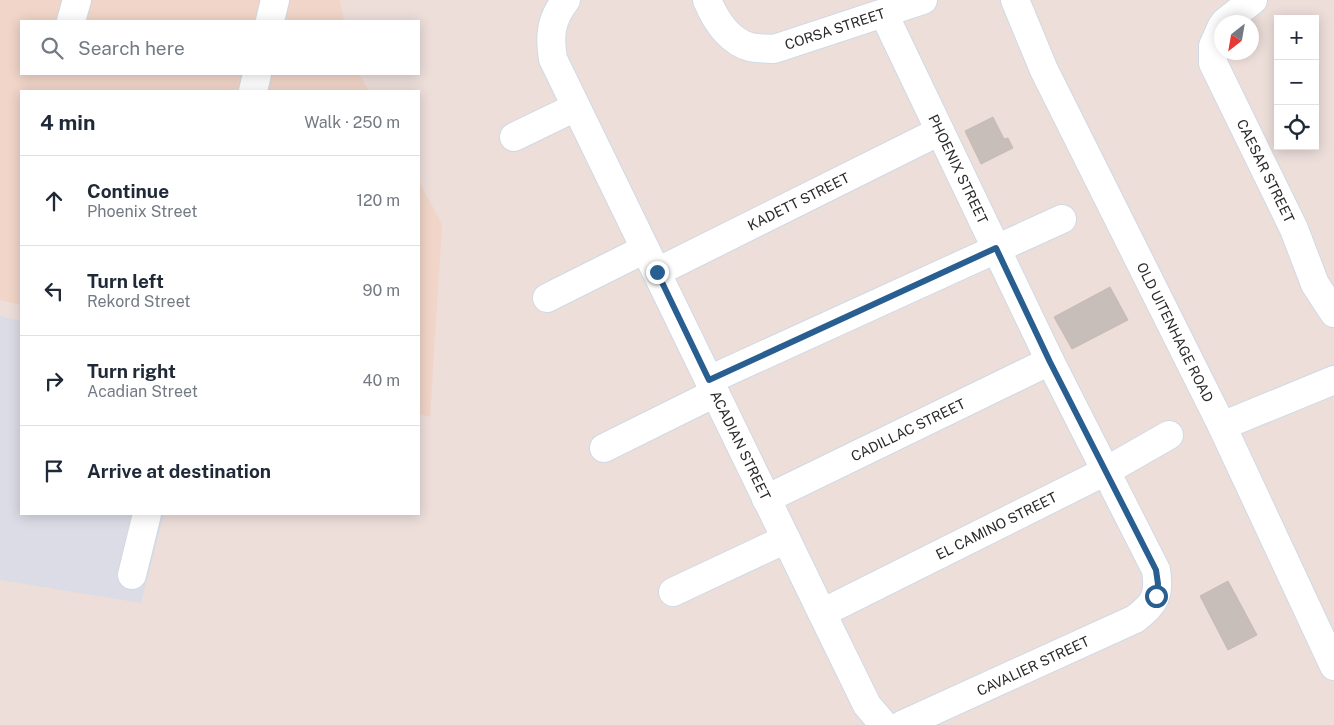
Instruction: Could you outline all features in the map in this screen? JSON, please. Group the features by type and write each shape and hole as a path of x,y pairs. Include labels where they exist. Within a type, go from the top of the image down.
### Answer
{"street":[{"path":"71,20 77,0"},
{"path":"270,20 276,0"},
{"name":"ACADIAN STREET","path":"566,0 558,11 550,39 553,59 867,704 884,725"},
{"name":"CORSA STREET","path":"707,0 714,16 729,34 748,46 774,49 923,0"},
{"name":"OLD UITENHAGE ROAD","path":"1014,0 1044,70 1222,426 1334,666"},
{"path":"1234,15 1253,0"},
{"name":"PHOENIX STREET","path":"884,14 1050,362 1156,570 1158,584 1156,596"},
{"name":"CAESAR STREET","path":"1214,44 1213,63 1294,229 1315,284 1334,313"},
{"path":"252,90 257,75"},
{"path":"514,137 576,107"},
{"name":"KADETT STREET","path":"547,298 651,260 940,131"},
{"path":"604,448 712,387 996,248 1062,219"},
{"name":"CADILLAC STREET","path":"766,499 1050,362"},
{"path":"1222,426 1334,380"},
{"name":"EL CAMINO STREET","path":"822,613 1106,471 1169,435"},
{"path":"132,575 147,515"},
{"path":"673,592 786,539"},
{"name":"CAVALIER STREET","path":"902,725 1135,619 1149,608 1156,596"}],"shaded area":[{"path":"0,0 340,0 344,20 20,20 20,75 360,75 368,90 20,90 20,305 0,300"},
{"path":"420,184 442,224 430,417 420,414"},
{"path":"0,316 20,321 20,515 164,515 141,603 0,580"}],"building":[{"path":"993,117 1004,139 1008,138 1013,148 981,164 965,131"},
{"path":"1110,287 1128,320 1072,349 1054,317"},
{"path":"1228,581 1257,635 1228,650 1200,596"}],"route":[{"path":"657,272 709,380 996,248 1050,362 1156,570 1158,584 1156,596"}]}
